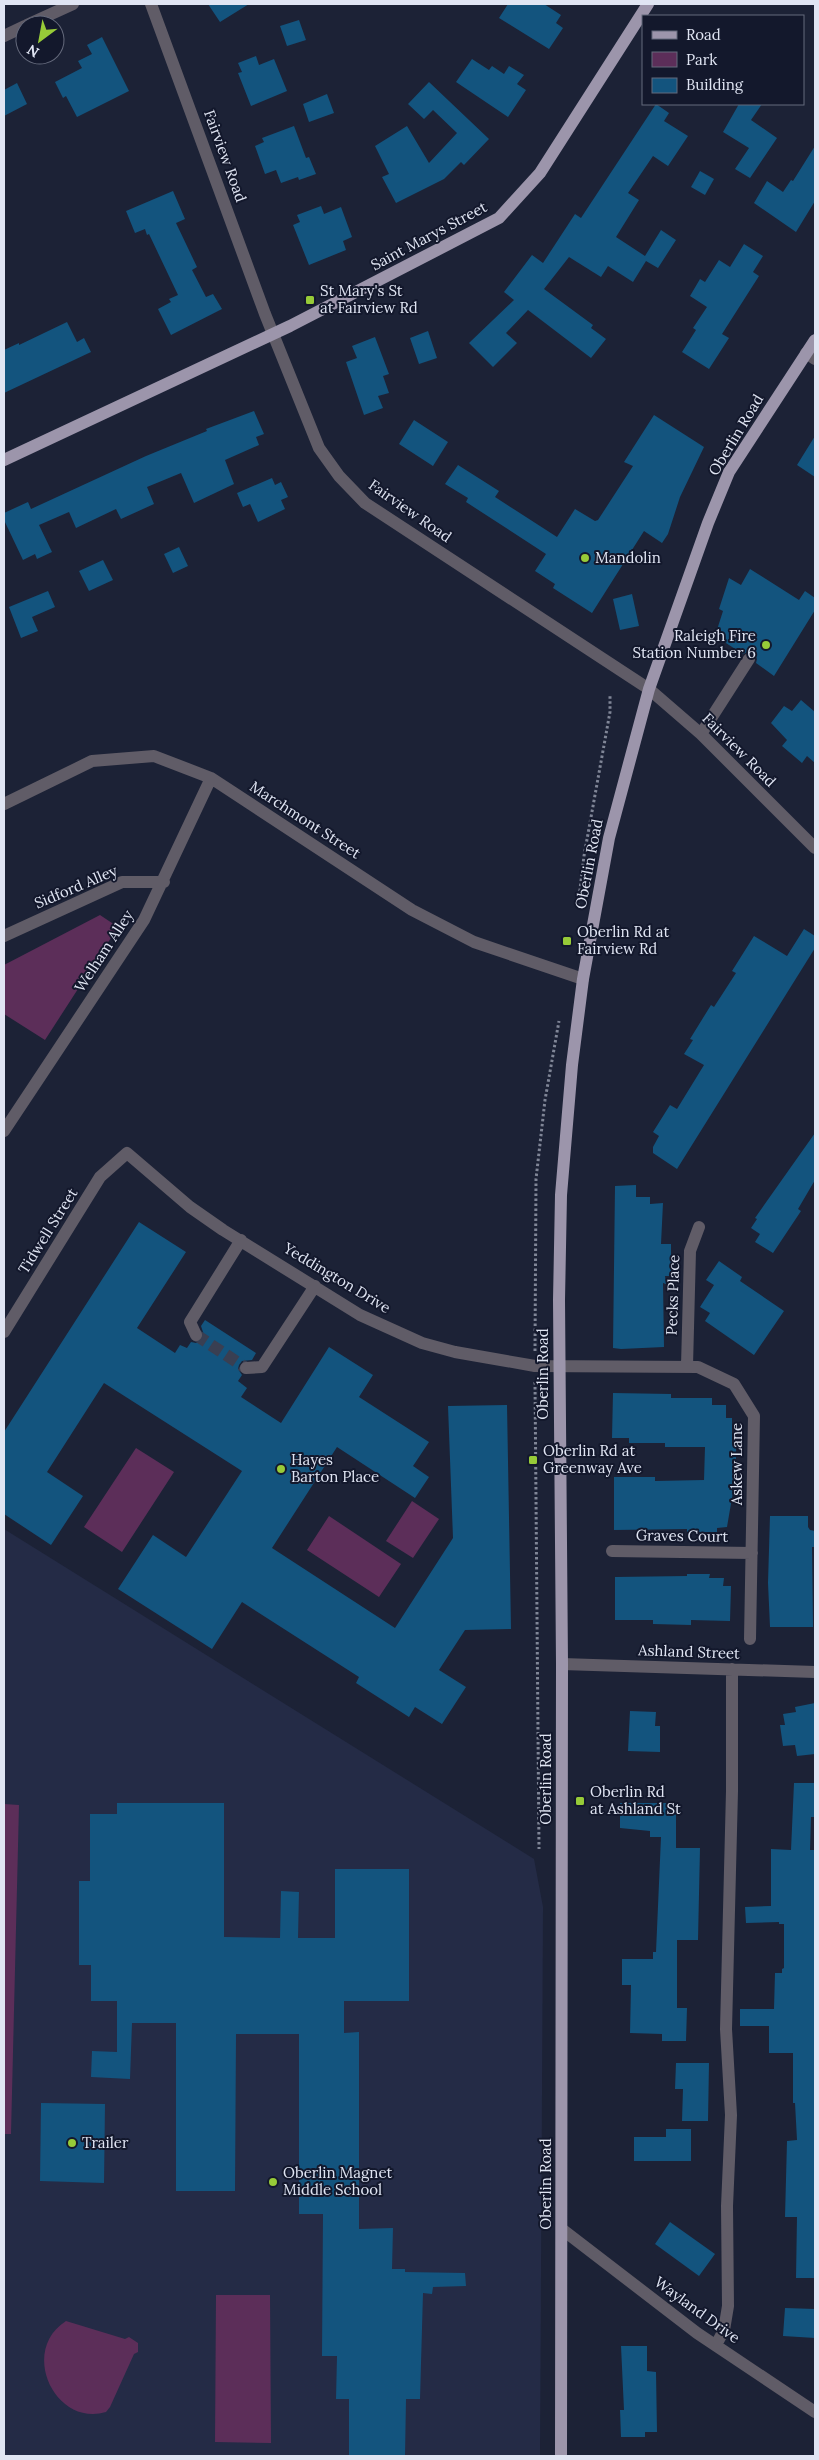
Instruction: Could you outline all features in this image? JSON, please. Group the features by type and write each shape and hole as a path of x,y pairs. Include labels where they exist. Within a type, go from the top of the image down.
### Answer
{"main road":[{"name":"Saint Marys Street","path":"4,460 274,334 454,244 499,218 540,173 648,4"},
{"name":"Oberlin Road","path":"561,2456 563,2230 562,1664 559,1367 561,1195 572,1065 583,979 609,838 649,688 708,523 729,472 811,356 815,340"}],"street":[{"path":"50,15 73,4"},
{"name":"Fairview Road","path":"151,4 274,334 319,448 339,476 365,503 649,688 701,734 815,848"},
{"path":"701,734 749,659"},
{"name":"Marchmont Street","path":"4,804 92,761 154,756 211,778 412,910 474,942 583,979"},
{"name":"Welham Alley","path":"4,1131 144,920 164,882 189,822 211,778"},
{"name":"Sidford Alley","path":"4,936 122,882 164,882"},
{"name":"Yeddington Drive","path":"127,1153 190,1207 360,1315 422,1343 454,1352 535,1366 559,1367"},
{"name":"Tidwell Street","path":"4,1332 100,1178 127,1153"},
{"name":"Pecks Place","path":"687,1366 690,1251 699,1227"},
{"path":"196,1335 190,1322 240,1240"},
{"path":"246,1368 262,1367 315,1286"},
{"name":"Askew Lane","path":"559,1367 698,1367 734,1384 754,1416 750,1639"},
{"name":"Graves Court","path":"612,1552 752,1553"},
{"name":"Ashland Street","path":"562,1664 815,1672"},
{"path":"716,2345 724,2330 728,2306 727,2206 731,2115 726,2030 732,1791 732,1669"},
{"name":"Wayland Drive","path":"563,2230 697,2333 815,2412"}],"path":[{"path":"577,911 584,856 610,712 610,694"},
{"path":"535,1332 536,1180 546,1100 561,1012"},
{"path":"535,1388 539,1849"}],"shaded area":[{"name":"Oberlin Magnet Middle School","path":"4,1529 534,1859 543,1907 540,2456 4,2456"}],"green space":[{"path":"100,915 118,927 45,1040 4,1014 4,965"},
{"path":"136,1448 174,1472 122,1552 84,1527"},
{"path":"412,1501 439,1519 413,1558 386,1541"},
{"path":"329,1516 401,1564 379,1597 307,1550"},
{"path":"4,1804 19,1805 11,2134 4,2134"},
{"path":"216,2295 270,2295 271,2443 215,2442"},
{"path":"66,2321 125,2339 129,2337 138,2343 138,2352 134,2354 106,2412 88,2414 72,2408 59,2398 49,2383 45,2367 45,2350 52,2334"}],"building":[{"path":"208,4 249,4 220,22"},
{"path":"508,4 544,4 561,15 556,23 563,28 549,49 499,18"},
{"path":"299,20 306,40 287,46 280,26"},
{"path":"102,37 129,91 77,117 66,96 63,98 55,82 82,68 78,61 92,54 87,45"},
{"path":"256,56 259,65 274,59 287,91 251,106 238,73 242,72 238,63"},
{"path":"472,59 489,70 492,66 504,74 509,66 524,75 517,84 526,90 508,117 456,82"},
{"path":"429,82 489,139 464,165 461,162 444,179 396,203 382,177 389,174 375,146 407,126 429,163 457,133 433,110 424,119 408,104"},
{"path":"17,83 27,104 4,116 4,90"},
{"path":"327,94 334,113 309,122 303,104"},
{"path":"655,105 669,113 664,121 688,136 668,166 653,156 628,193 639,200 616,237 645,256 661,230 676,240 658,268 646,261 633,282 608,266 601,277 569,257 544,289 593,325 591,328 606,339 591,358 528,310 506,333 517,343 493,367 469,343 514,300 504,292 532,255 543,263 575,214 581,218"},
{"path":"738,105 761,105 751,120 777,138 750,178 735,169 749,148 723,132"},
{"path":"294,126 306,158 309,157 316,174 299,180 298,177 281,183 276,170 265,174 255,146 264,142 262,138"},
{"path":"815,146 815,201 796,232 754,203 767,181 783,192 791,180 793,181"},
{"path":"700,171 714,179 705,195 691,187"},
{"path":"173,191 185,219 176,223 197,267 192,270 206,297 213,294 222,309 171,335 158,309 171,302 169,299 178,295 149,234 147,235 145,229 135,233 126,211"},
{"path":"321,206 324,214 341,207 352,237 343,241 346,250 309,265 293,225 300,222 297,215"},
{"path":"744,244 763,256 753,272 759,276 722,334 729,338 709,369 682,352 696,330 693,328 707,307 690,296 700,279 705,282 719,260 730,267"},
{"path":"67,322 77,342 84,338 91,352 4,393 4,350 19,343 19,345"},
{"path":"428,331 437,358 419,364 410,338"},
{"path":"375,337 389,374 383,376 389,393 378,396 383,408 364,415 346,362 357,358 352,346"},
{"path":"254,411 264,434 256,437 259,445 225,460 234,484 194,503 181,473 147,487 154,504 121,519 116,509 76,528 69,512 39,525 52,552 37,559 35,554 23,560 4,520 4,513 28,502 31,509 146,456 207,431 206,429"},
{"path":"654,415 704,447 680,497 668,534 662,543 644,531 592,613 553,588 555,584 535,571 546,554 466,502 468,498 445,484 458,465 499,491 495,497 557,537 575,509 595,521 598,520 633,466 624,462"},
{"path":"414,420 448,442 433,466 399,444"},
{"path":"815,436 815,477 797,465"},
{"path":"272,478 275,485 281,482 288,497 281,500 285,509 258,522 250,504 243,507 237,493"},
{"path":"179,547 188,566 173,573 164,554"},
{"path":"103,560 113,580 89,591 79,571"},
{"path":"750,569 799,600 805,591 815,598 815,610 774,676 756,663 757,659 754,652 749,651 743,654 715,636 723,611 719,609 729,578 741,585"},
{"path":"48,591 55,607 32,617 38,631 21,638 9,607"},
{"path":"632,594 639,626 620,630 613,599"},
{"path":"801,700 815,712 815,763 807,756 802,763 782,746 787,740 771,723 784,706 792,711"},
{"path":"804,929 815,936 815,948 677,1169 653,1153 653,1147 659,1136 653,1132 670,1105 677,1109 704,1065 684,1054 693,1040 690,1039 711,1005 714,1007 736,973 732,971 754,936 787,956"},
{"path":"815,1133 815,1180 798,1209 801,1211 773,1253 755,1242 760,1234 751,1228 757,1219 755,1218"},
{"path":"636,1185 636,1197 650,1197 650,1204 663,1203 661,1244 671,1244 671,1276 665,1276 666,1284 663,1283 664,1347 621,1349 613,1348 615,1186"},
{"name":"Hayes Barton Place","path":"139,1222 186,1252 137,1328 175,1353 180,1345 187,1348 191,1342 196,1343 202,1340 204,1335 201,1326 205,1320 256,1353 252,1360 242,1361 239,1365 238,1369 242,1375 238,1381 247,1388 241,1397 281,1423 329,1347 373,1375 359,1397 429,1442 413,1466 429,1477 415,1498 337,1447 272,1548 395,1628 453,1538 448,1406 507,1405 511,1629 465,1630 439,1670 466,1687 442,1724 415,1707 409,1717 356,1683 359,1677 242,1602 212,1649 118,1589 153,1535 186,1557 242,1471 104,1383 47,1472 83,1496 51,1545 4,1514 4,1432"},
{"path":"719,1261 742,1277 740,1281 784,1311 754,1355 705,1321 710,1313 700,1307 714,1285 706,1280"},
{"path":"613,1393 671,1394 671,1398 712,1398 712,1405 726,1405 726,1418 732,1418 732,1443 736,1443 736,1471 738,1471 738,1493 733,1492 727,1527 717,1528 717,1532 687,1532 687,1529 614,1530 614,1477 655,1477 655,1481 704,1480 705,1447 665,1447 665,1443 629,1443 629,1438 612,1438"},
{"path":"770,1516 808,1516 808,1527 810,1530 815,1531 814,1547 812,1547 813,1627 770,1627 768,1583"},
{"path":"687,1574 710,1574 709,1578 724,1578 723,1586 731,1586 730,1621 691,1620 691,1625 653,1624 653,1620 615,1620 615,1577 687,1576"},
{"path":"815,1703 815,1754 797,1756 795,1745 783,1746 780,1725 785,1725 783,1714 796,1712 795,1707"},
{"path":"630,1711 656,1712 655,1726 660,1726 660,1752 628,1751"},
{"path":"794,1783 815,1783 815,1817 811,1817 810,1850 815,1850 815,2278 796,2278 797,2217 785,2217 787,2141 797,2140 795,2103 793,2103 793,2053 769,2053 769,2026 740,2026 740,2009 774,2009 775,1973 782,1973 784,1968 784,1924 779,1924 779,1922 746,1923 745,1907 771,1906 771,1849 791,1850"},
{"path":"117,1803 224,1803 224,1937 280,1938 281,1891 299,1892 298,1938 335,1938 335,1869 409,1869 409,2001 344,2001 344,2033 359,2032 359,2229 393,2228 392,2269 405,2269 405,2272 465,2273 466,2286 433,2287 432,2294 423,2293 420,2399 406,2399 405,2456 349,2456 349,2399 336,2399 337,2356 322,2356 323,2214 299,2214 299,2034 236,2034 235,2191 176,2191 176,2023 132,2023 130,2079 91,2077 92,2051 117,2052 117,2001 91,2001 91,1965 79,1965 79,1881 90,1881 90,1814 117,1814"},
{"path":"620,1803 676,1803 676,1848 700,1848 698,1940 677,1940 677,2008 687,2008 686,2041 662,2041 662,2034 630,2033 631,1985 622,1985 622,1959 653,1959 653,1952 656,1952 661,1837 650,1837 650,1831 620,1828"},
{"path":"676,2063 709,2063 708,2121 682,2121 683,2089 675,2089"},
{"name":"Trailer","path":"41,2103 105,2104 104,2183 40,2181"},
{"path":"666,2129 691,2129 691,2161 634,2161 634,2137 666,2137"},
{"path":"670,2222 715,2254 699,2276 655,2244"},
{"path":"785,2308 815,2309 815,2338 783,2336"},
{"path":"621,2346 647,2346 647,2371 656,2372 657,2432 645,2432 645,2437 621,2437 620,2410 624,2410"}],"tunnel":[{"path":"196,1335 246,1368"}],"place":[{"name":"St Mary's St at Fairview Rd","path":"310,300"},
{"name":"Mandolin","path":"585,558"},
{"name":"Raleigh Fire Station Number 6","path":"766,645"},
{"name":"Oberlin Rd at Fairview Rd","path":"567,941"},
{"name":"Oberlin Rd at Greenway Ave","path":"533,1460"},
{"name":"Hayes Barton Place","path":"281,1469"},
{"name":"Oberlin Rd at Ashland St","path":"580,1801"},
{"name":"Trailer","path":"72,2143"},
{"name":"Oberlin Magnet Middle School","path":"273,2182"}]}
